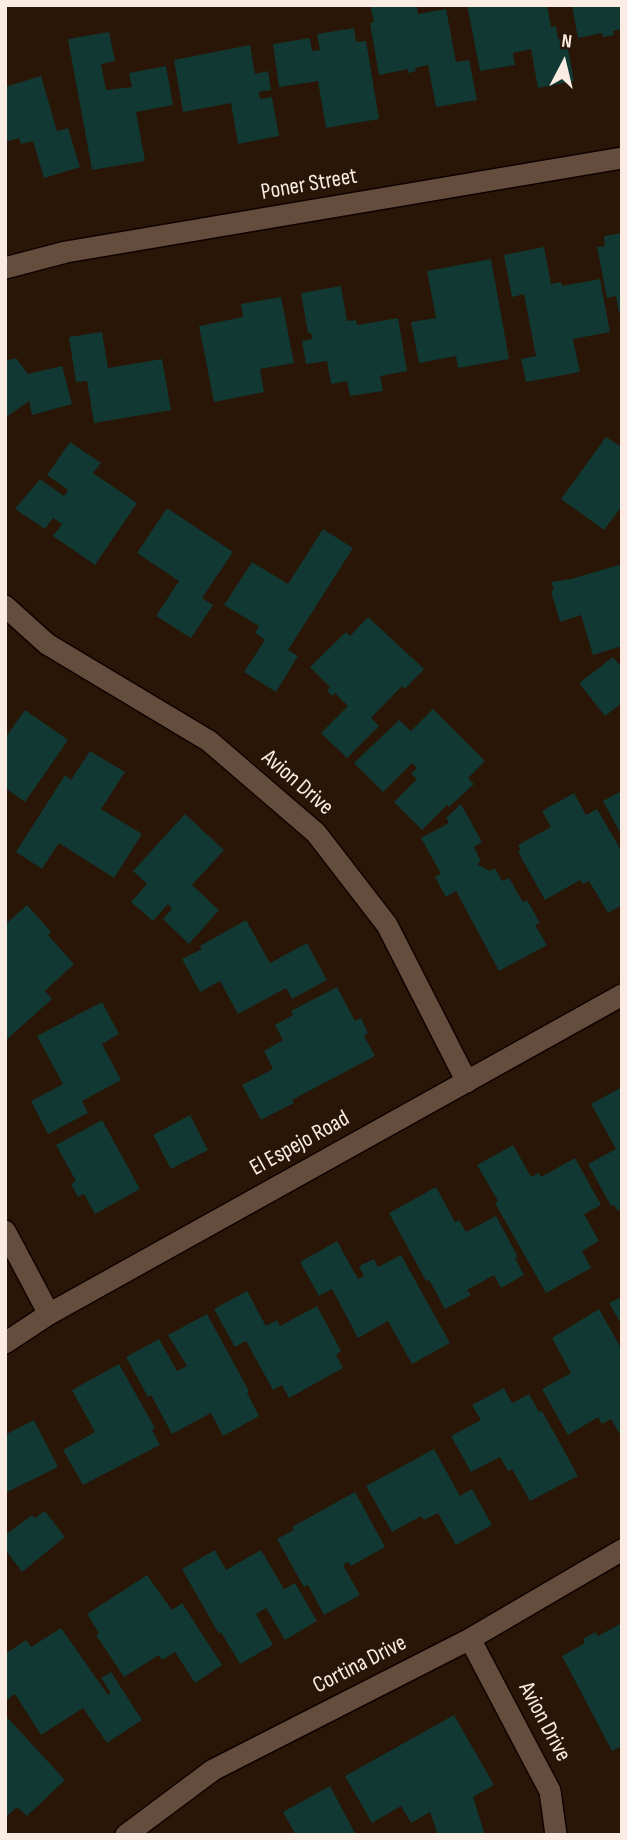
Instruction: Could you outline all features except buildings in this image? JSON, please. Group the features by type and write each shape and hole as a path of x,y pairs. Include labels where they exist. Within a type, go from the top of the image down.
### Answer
{"street":[{"name":"Poner Street","path":"5,268 66,252 622,159"},
{"name":"Avion Drive","path":"5,606 47,644 209,741 316,833 387,925 467,1082"},
{"name":"El Espejo Road","path":"5,1343 49,1314 622,995"},
{"path":"5,1231 49,1314"},
{"name":"Cortina Drive","path":"126,1835 213,1770 470,1639 622,1549"},
{"name":"Avion Drive","path":"470,1639 550,1790 556,1835"}]}
